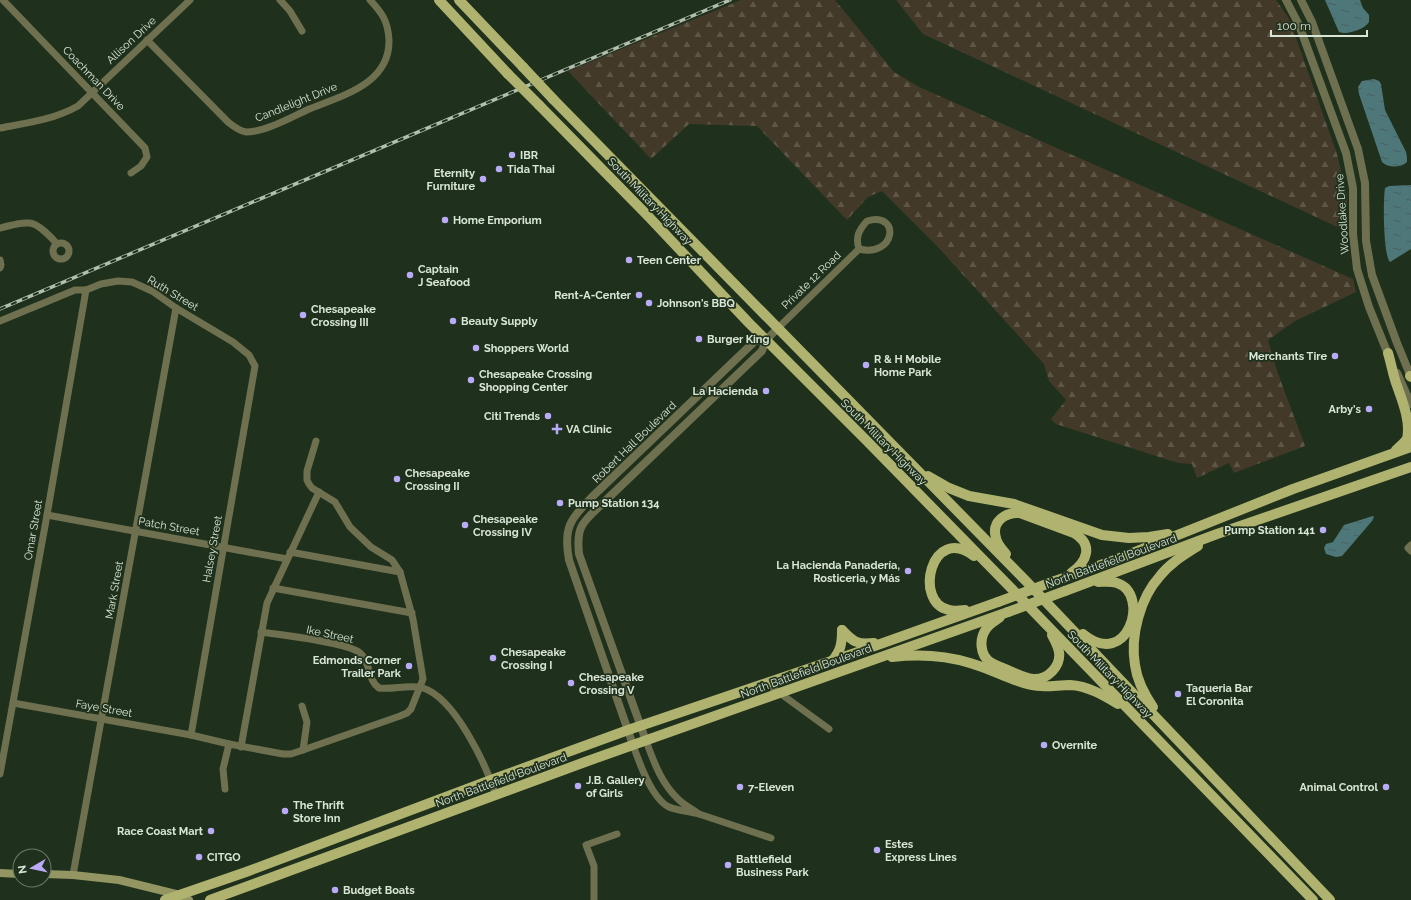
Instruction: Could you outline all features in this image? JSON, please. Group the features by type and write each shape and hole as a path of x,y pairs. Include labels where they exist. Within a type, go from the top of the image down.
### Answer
{"main road":[{"name":"South Military Highway","path":"439,0 508,74 649,217 766,340 1010,587 1313,900"},
{"name":"South Military Highway","path":"459,0 553,99 1026,581 1330,900"},
{"path":"1388,353 1396,383 1408,410 1410,419 1407,439 1393,453"},
{"name":"North Battlefield Boulevard","path":"165,900 185,897 252,870 628,730 832,661 1115,560 1293,488 1411,446"},
{"path":"912,465 949,488 969,496 1014,504 1102,535 1129,538 1149,537 1193,529 1210,530 1234,522 1257,521"},
{"name":"North Battlefield Boulevard","path":"210,900 633,745 1008,612 1217,534 1411,467"},
{"path":"1026,581 996,539 996,525 1000,519 1013,513 1020,513 1074,533 1084,541 1086,553 1085,560 1072,573 1055,581"},
{"path":"1179,740 1146,697 1139,682 1134,653 1136,628 1144,601 1159,577 1178,559 1217,534"},
{"path":"998,602 957,611 950,611 942,608 932,597 930,589 933,562 944,551 952,548 960,548 989,567 1010,587"},
{"path":"1051,607 1088,638 1104,644 1118,642 1128,632 1131,619 1133,607 1129,592 1123,586 1116,583 1108,582 1082,585"},
{"path":"1008,612 986,628 981,642 985,656 990,662 1004,668 1033,678 1041,678 1052,672 1058,662 1059,653 1057,645 1051,634 1035,613"},
{"path":"832,661 840,651 842,643 842,630 851,640 860,643 888,641"},
{"path":"868,661 891,657 920,655 954,658 1033,686 1045,687 1070,685 1083,687 1095,691 1127,709"},
{"path":"0,873 12,874"},
{"path":"52,874 119,880 185,897"}],"street":[{"name":"Coachman Drive","path":"3,0 145,148 147,157 141,166 131,173"},
{"name":"Allison Drive","path":"0,128 52,118 78,106 190,0"},
{"path":"280,0 290,11 302,31"},
{"name":"Candlelight Drive","path":"147,40 228,122 238,129 246,132 264,129 361,87 376,76 384,63 389,47 388,32 382,13 370,0"},
{"name":"Woodlake Drive","path":"1286,0 1299,25 1346,153 1353,188 1353,234 1358,269 1369,307 1411,404"},
{"name":"Woodlake Drive","path":"1301,0 1312,22 1358,149 1365,183 1366,241 1371,270 1377,292 1411,376"},
{"path":"883,220 887,223 890,229 890,236 887,241 878,249 872,251 859,249 857,234 867,221 883,220"},
{"path":"0,228 28,223 34,224 52,238 57,244"},
{"name":"Private 12 Road","path":"778,328 859,249"},
{"path":"0,260 0,268"},
{"name":"Ruth Street","path":"0,321 75,290 86,290 101,284 118,281 132,282 152,291 176,308 232,342 249,355 255,366"},
{"name":"Omar Street","path":"0,774 86,290"},
{"name":"Mark Street","path":"73,875 176,308"},
{"name":"Robert Hall Boulevard","path":"646,741 579,554 579,530 585,520 762,351 766,340 778,328"},
{"name":"Robert Hall Boulevard","path":"633,745 569,560 566,543 567,533 578,511 593,496 755,341 766,340"},
{"name":"Halsey Street","path":"191,735 255,366"},
{"path":"191,735 241,747 283,754 292,754 407,713 411,709 421,687 423,679 412,613 400,572 392,560 371,547 350,527 335,502 312,488 307,480 307,470 316,441"},
{"path":"241,747 265,609 288,555 319,492"},
{"name":"Patch Street","path":"47,515 224,547 288,555"},
{"path":"567,533 575,559 585,570"},
{"path":"1411,545 1408,548 1411,551"},
{"path":"288,555 400,572"},
{"path":"273,588 412,613"},
{"name":"Ike Street","path":"261,632 356,650 366,660 373,683 379,688 421,687"},
{"path":"766,683 829,729"},
{"path":"421,687 429,690 457,716 465,728 491,780 496,795"},
{"name":"Faye Street","path":"13,703 191,735"},
{"path":"302,706 307,722 303,750"},
{"path":"646,741 659,775 666,785 678,799 699,814"},
{"path":"225,788 223,769 229,744"},
{"path":"633,745 653,791 668,807 699,814 771,838"},
{"path":"594,900 594,866 586,845 617,834"}],"green space":[{"path":"741,0 835,0 894,72 919,87 1353,279 1356,292 1295,321 1268,340 1277,371 1305,446 1234,473 1229,463 1197,478 1192,464 1178,463 1056,424 1051,419 1066,400 1049,381 1044,364 937,246 882,191 868,197 847,220 757,126 689,124 651,159 568,71"},
{"path":"896,0 1276,0 1288,17 1337,154 1347,196 1346,231 923,34"}],"water":[{"path":"1325,0 1360,0 1363,8 1369,15 1369,22 1367,25 1355,31 1346,33 1339,32"},
{"path":"1374,79 1379,81 1381,84 1385,110 1406,152 1407,162 1398,166 1391,166 1382,162 1359,94 1358,87 1362,81"},
{"path":"1411,185 1411,249 1390,262 1385,239 1385,188 1389,186"},
{"path":"1373,516 1372,521 1342,556 1336,557 1326,554 1324,548 1326,544 1333,542 1344,525"}],"railway":[{"path":"0,309 730,0"}],"place":[{"name":"IBR","path":"512,155"},
{"name":"Tida Thai","path":"499,169"},
{"name":"Eternity Furniture","path":"483,179"},
{"name":"Home Emporium","path":"445,220"},
{"name":"Teen Center","path":"629,260"},
{"name":"Captain J Seafood","path":"410,275"},
{"name":"Rent-A-Center","path":"639,295"},
{"name":"Johnson's BBQ","path":"649,303"},
{"name":"Chesapeake Crossing III","path":"303,315"},
{"name":"Beauty Supply","path":"453,321"},
{"name":"Burger King","path":"699,339"},
{"name":"Shoppers World","path":"476,348"},
{"name":"Merchants Tire","path":"1335,356"},
{"name":"R & H Mobile Home Park","path":"866,365"},
{"name":"Chesapeake Crossing Shopping Center","path":"471,380"},
{"name":"La Hacienda","path":"766,391"},
{"name":"Arby's","path":"1369,409"},
{"name":"Citi Trends","path":"548,416"},
{"name":"VA Clinic","path":"557,429"},
{"name":"Chesapeake Crossing II","path":"397,479"},
{"name":"Pump Station 134","path":"560,503"},
{"name":"Chesapeake Crossing IV","path":"465,525"},
{"name":"Pump Station 141","path":"1323,530"},
{"name":"La Hacienda Panadería, Rosticeria, y Más","path":"908,571"},
{"name":"Chesapeake Crossing I","path":"493,658"},
{"name":"Edmonds Corner Trailer Park","path":"409,666"},
{"name":"Chesapeake Crossing V","path":"571,683"},
{"name":"Taqueria Bar El Coronita","path":"1178,694"},
{"name":"Overnite","path":"1044,745"},
{"name":"J.B. Gallery of Girls","path":"578,786"},
{"name":"7-Eleven","path":"740,787"},
{"name":"Animal Control","path":"1386,787"},
{"name":"The Thrift Store Inn","path":"285,811"},
{"name":"Race Coast Mart","path":"211,831"},
{"name":"Estes Express Lines","path":"877,850"},
{"name":"CITGO","path":"199,857"},
{"name":"Battlefield Business Park","path":"728,865"},
{"name":"Budget Boats","path":"335,890"}]}
